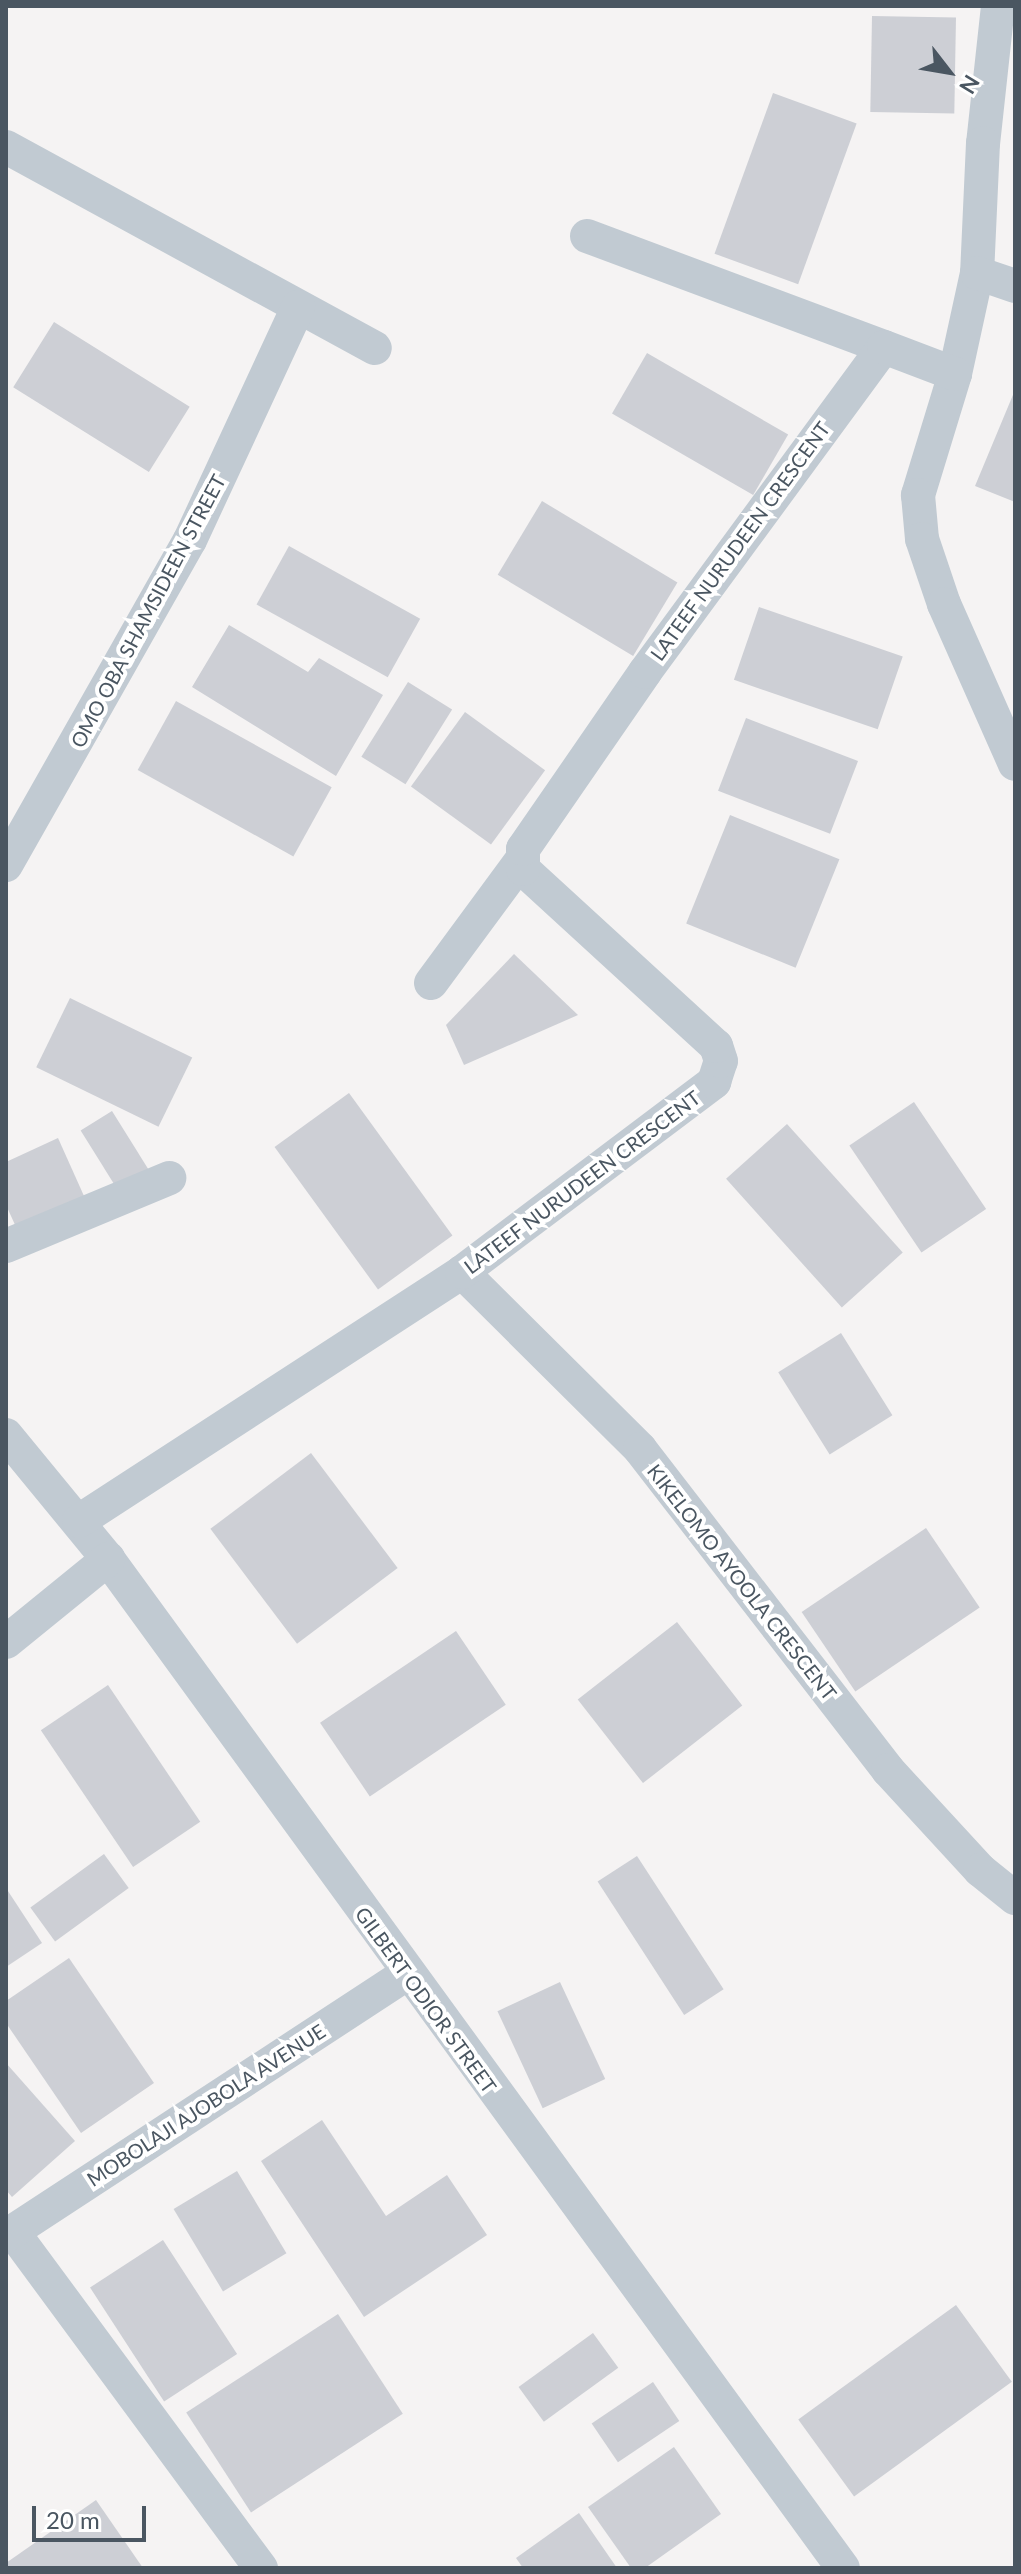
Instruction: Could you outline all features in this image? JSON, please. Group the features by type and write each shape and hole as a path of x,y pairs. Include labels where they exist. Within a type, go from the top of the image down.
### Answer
{"street":[{"path":"998,6 983,143 977,273 955,374 918,495 922,539 944,604 1015,764"},
{"path":"6,147 375,348"},
{"path":"587,236 955,374"},
{"path":"977,273 1015,286"},
{"name":"OMO OBA SHAMSIDEEN STREET","path":"6,865 190,540 298,307"},
{"name":"LATEEF NURUDEEN CRESCENT","path":"79,1521 462,1272 704,1091 720,1067 716,1046 523,869 521,861 530,833 549,806 884,347"},
{"path":"431,983 521,861"},
{"path":"6,1246 169,1178"},
{"name":"KIKELOMO AYOOLA CRESCENT","path":"462,1272 640,1449 888,1770 980,1870 1015,1898"},
{"name":"GILBERT ODIOR STREET","path":"6,1435 108,1559 406,1974 843,2568"},
{"path":"6,1642 108,1559"},
{"name":"MOBOLAJI AJOBOLA AVENUE","path":"9,2234 406,1974"},
{"path":"9,2234 261,2568"}],"building":[{"path":"872,16 956,17 954,113 870,112"},
{"path":"773,93 857,123 798,284 715,254"},
{"path":"54,322 190,407 149,472 13,387"},
{"path":"647,353 788,435 753,495 612,414"},
{"path":"1015,390 1015,502 975,486"},
{"path":"542,501 677,582 633,656 498,575"},
{"path":"289,546 420,619 388,677 257,605"},
{"path":"759,607 903,656 878,729 734,680"},
{"path":"229,625 308,672 319,658 383,695 336,776 192,687"},
{"path":"408,682 452,710 405,784 361,757"},
{"path":"176,701 332,787 293,856 138,770"},
{"path":"465,712 545,770 491,845 411,786"},
{"path":"746,718 858,761 830,834 718,791"},
{"path":"730,815 839,859 796,968 686,923"},
{"path":"514,954 578,1015 464,1065 446,1025"},
{"path":"70,998 192,1058 158,1127 36,1067"},
{"path":"349,1093 452,1235 378,1289 275,1147"},
{"path":"914,1102 986,1209 921,1253 849,1146"},
{"path":"112,1111 152,1175 121,1195 81,1131"},
{"path":"787,1124 903,1253 842,1307 726,1179"},
{"path":"58,1138 84,1196 16,1227 6,1205 6,1162"},
{"path":"841,1333 892,1415 830,1454 778,1372"},
{"path":"311,1453 398,1568 297,1644 210,1529"},
{"path":"926,1528 980,1608 855,1691 802,1612"},
{"path":"677,1622 742,1706 643,1783 578,1700"},
{"path":"456,1631 506,1705 370,1796 320,1723"},
{"path":"108,1685 200,1822 133,1867 41,1730"},
{"path":"104,1854 129,1888 55,1941 30,1907"},
{"path":"637,1856 724,1989 684,2015 598,1882"},
{"path":"6,1888 42,1943 6,1967"},
{"path":"69,1958 154,2083 81,2133 6,2023 6,2001"},
{"path":"560,1982 605,2079 543,2108 497,2011"},
{"path":"6,2063 75,2141 12,2197 6,2190"},
{"path":"322,2120 386,2216 447,2175 487,2235 364,2317 261,2161"},
{"path":"237,2171 286,2253 223,2291 174,2209"},
{"path":"163,2240 237,2354 164,2401 90,2287"},
{"path":"956,2305 1012,2382 854,2496 798,2420"},
{"path":"338,2314 403,2414 251,2512 186,2413"},
{"path":"593,2333 618,2368 544,2422 519,2387"},
{"path":"653,2382 679,2421 618,2462 592,2423"},
{"path":"674,2447 721,2514 645,2568 631,2568 588,2507"},
{"path":"96,2500 143,2568 6,2568 6,2563"},
{"path":"579,2513 617,2568 523,2568 516,2558"}]}
